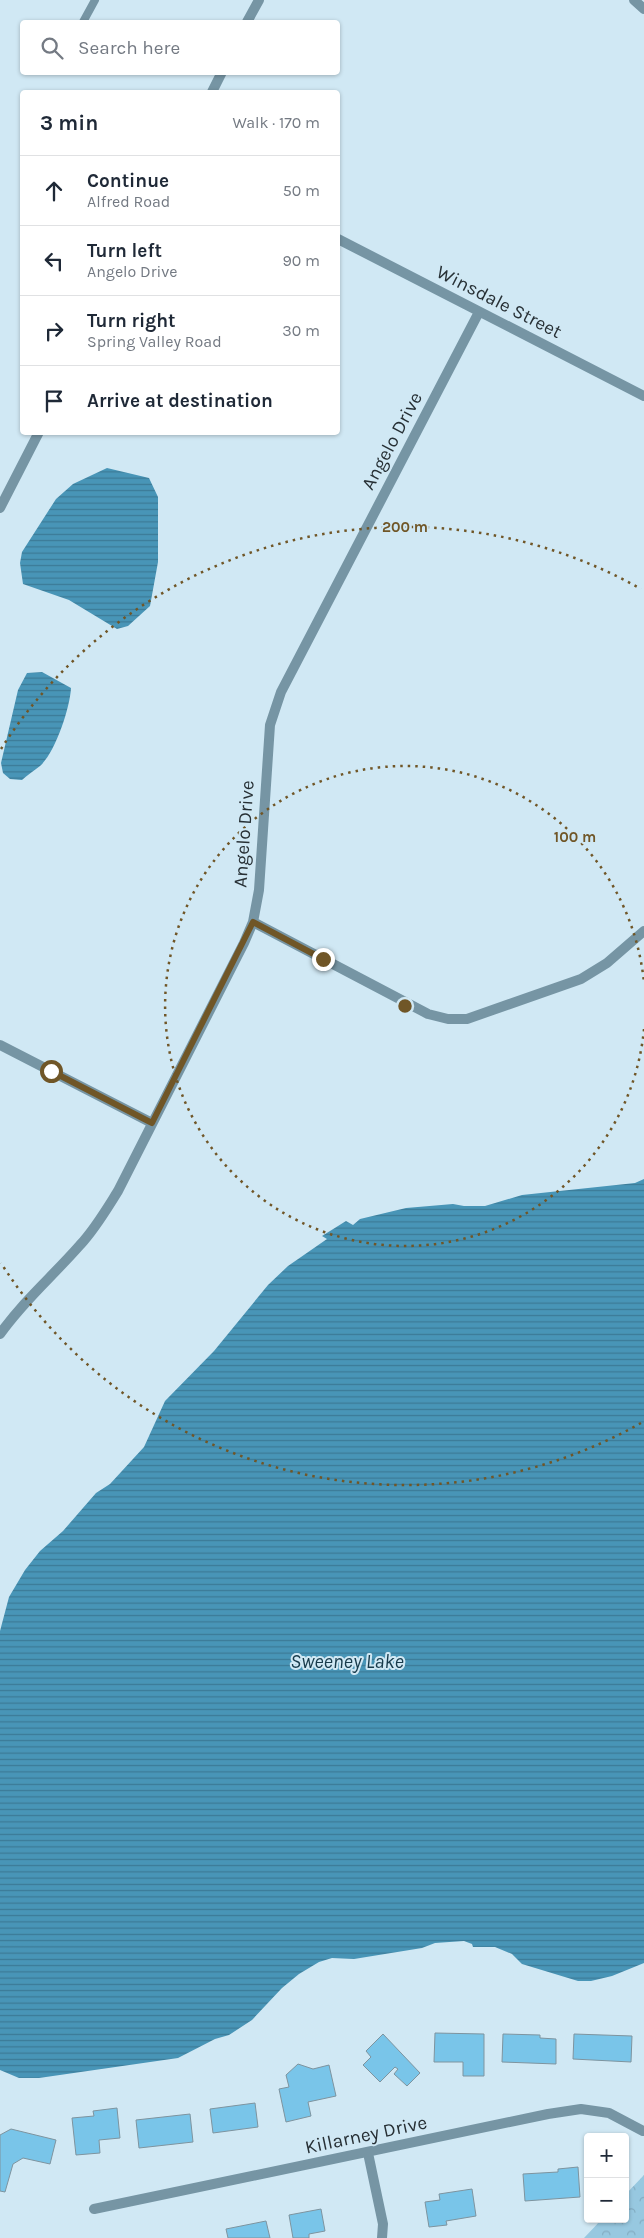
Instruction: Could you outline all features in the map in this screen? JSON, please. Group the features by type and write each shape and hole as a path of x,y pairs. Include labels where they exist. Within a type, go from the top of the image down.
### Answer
{"street":[{"path":"248,20 259,0"},
{"path":"634,0 644,9"},
{"path":"213,90 220,75"},
{"name":"Winsdale Street","path":"340,240 644,396"},
{"name":"Angelo Drive","path":"0,1334 18,1308 81,1244 100,1221 118,1192 253,922 259,890 270,726 274,710 281,692 479,312"},
{"path":"0,508 37,435"},
{"path":"253,922 428,1014 448,1019 467,1019 581,978 607,963 644,931"},
{"path":"0,1044 152,1123"},
{"name":"Killarney Drive","path":"94,2209 548,2114 581,2109 609,2113 643,2131"},
{"path":"368,2153 383,2224 382,2238"}],"lane":[{"path":"84,20 95,0"}],"green space":[{"path":"644,2175 644,2238 584,2238 598,2223 629,2223 629,2191"}],"water":[{"path":"107,468 149,478 158,497 158,562 150,606 128,626 117,629 69,600 23,584 20,563 22,552 56,499 73,484"},
{"path":"42,672 71,688 65,718 46,760 22,780 10,779 3,773 1,763 18,690 27,673"},
{"name":"Sweeney Lake","path":"644,1179 644,1963 612,1976 591,1981 578,1981 522,1964 512,1954 495,1947 473,1947 472,1944 464,1941 435,1943 422,1948 354,1959 332,1958 319,1962 299,1974 282,1988 252,2020 229,2035 215,2039 178,2058 39,2078 19,2078 0,2070 0,1631 9,1597 25,1570 40,1551 63,1531 96,1493 110,1484 144,1447 165,1401 214,1351 268,1285 288,1266 327,1239 322,1236 346,1221 353,1225 360,1219 406,1208 453,1204 485,1206 522,1195 635,1183"}],"building":[{"path":"435,2033 484,2034 484,2076 463,2076 463,2062 434,2062"},
{"path":"383,2034 420,2073 407,2086 394,2074 398,2069 395,2067 380,2082 363,2065 371,2057 366,2051"},
{"path":"503,2034 540,2035 540,2038 556,2039 556,2064 502,2062"},
{"path":"574,2034 632,2036 631,2062 573,2059"},
{"path":"298,2064 313,2069 329,2065 336,2096 308,2102 311,2116 286,2122 279,2089 289,2087 286,2075"},
{"path":"255,2103 258,2127 213,2133 210,2109"},
{"path":"117,2108 120,2138 99,2140 100,2153 76,2155 72,2118 94,2116 93,2111"},
{"path":"190,2114 193,2142 139,2148 136,2120"},
{"path":"11,2129 56,2140 50,2164 23,2158 13,2164 5,2192 0,2191 0,2135"},
{"path":"578,2167 580,2197 525,2201 523,2174 558,2172 558,2169"},
{"path":"472,2189 476,2216 446,2221 447,2225 429,2227 425,2202 440,2200 439,2194"},
{"path":"321,2209 325,2231 309,2234 309,2238 293,2238 289,2215"},
{"path":"266,2221 270,2238 228,2238 226,2229"}],"route":[{"path":"51,1071 152,1123 253,922 323,959"}]}
